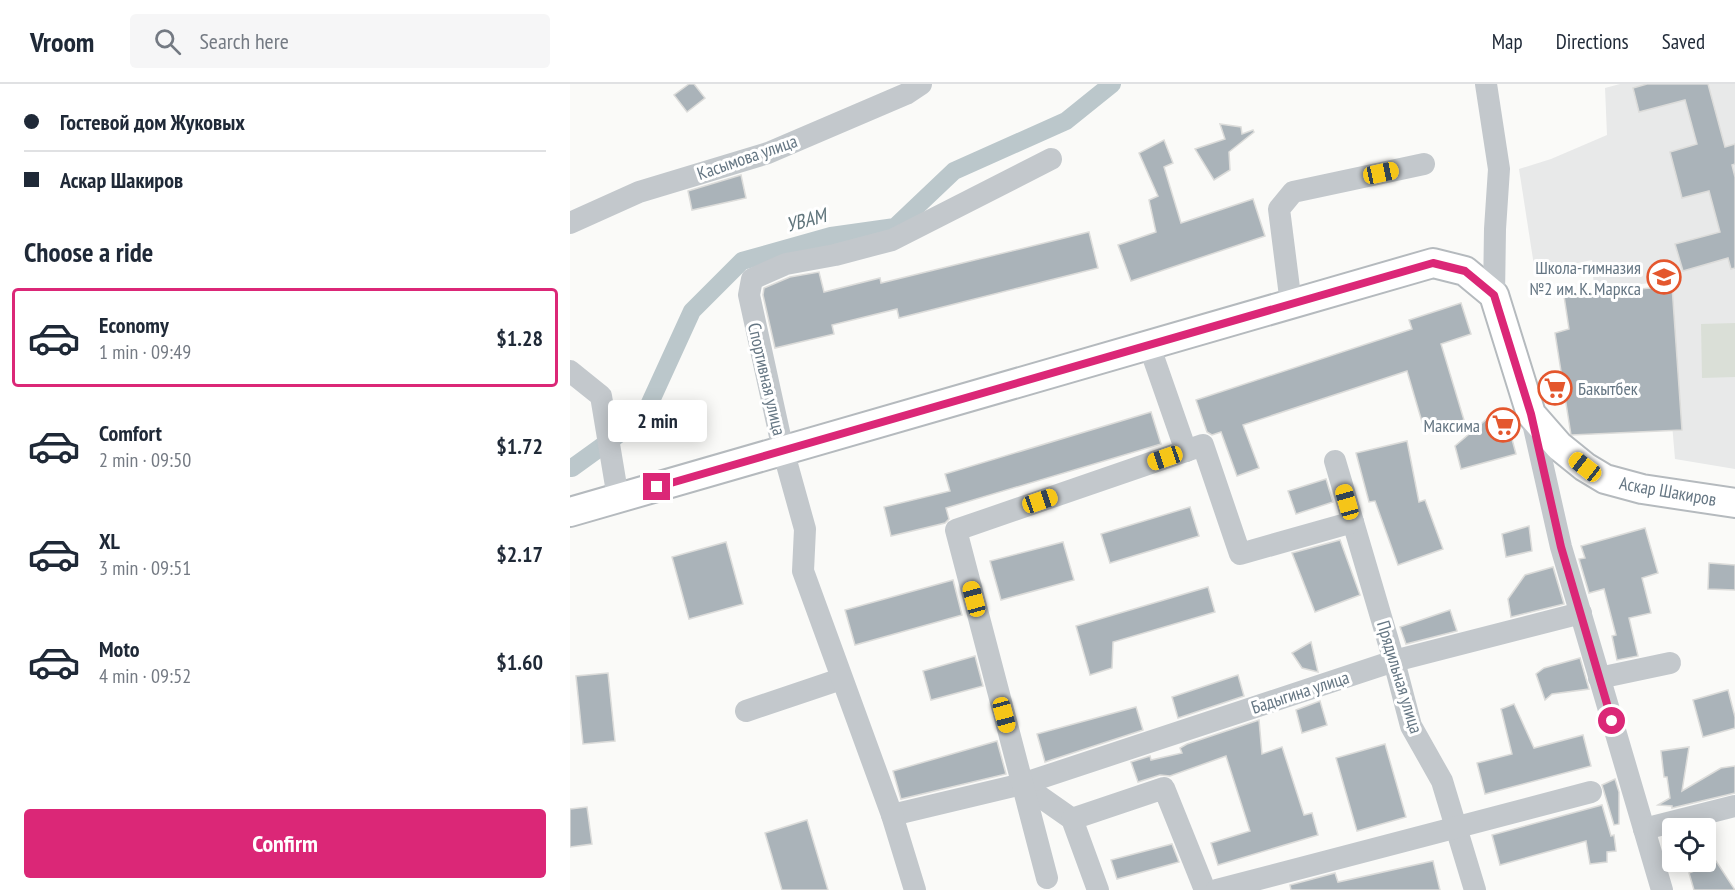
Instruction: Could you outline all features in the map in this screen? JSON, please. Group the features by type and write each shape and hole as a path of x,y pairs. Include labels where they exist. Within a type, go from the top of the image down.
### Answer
{"main road":[{"path":"570,512 1433,263 1465,271 1494,295"},
{"name":"Аскар Шакиров","path":"1494,295 1531,414 1559,446 1585,467 1605,479 1642,489 1735,503"}],"street":[{"name":"Касымова улица","path":"570,223 639,192 768,153 906,94 921,84"},
{"path":"1486,84 1499,169 1494,295"},
{"name":"Спортивная улица","path":"915,890 892,815 803,571 805,529 783,450 749,295 752,279 786,264 836,255 892,240 1051,159"},
{"path":"1291,304 1279,209 1293,192 1424,164"},
{"path":"1149,345 1186,451"},
{"path":"570,371 601,396 618,498"},
{"path":"1531,414 1561,547 1662,890"},
{"path":"1047,878 956,530 1203,445 1240,554 1353,522"},
{"name":"Прядильная улица","path":"1335,461 1395,661 1411,726 1442,781 1458,827 1475,890"},
{"name":"Бадыгина улица","path":"892,815 1022,784 1395,661 1581,613"},
{"path":"1599,678 1670,663"},
{"path":"746,711 841,679"},
{"path":"1022,784 1072,819 1098,890"},
{"path":"1072,819 1164,788 1205,890"},
{"path":"1216,890 1591,792"},
{"path":"1644,829 1735,806"}],"shaded area":[{"name":"Школа-гимназия №2 им. К. Маркса","path":"1620,84 1735,84 1735,469 1675,459 1660,282 1594,289 1592,260 1535,272 1519,169 1551,159 1607,135 1605,88"},
{"path":"1735,323 1735,377 1702,378 1701,324"}],"building":[{"path":"689,84 694,84 705,98 687,112 674,95"},
{"name":"Школа-гимназия №2 им. К. Маркса","path":"1647,84 1708,84 1725,147 1735,144 1735,164 1732,165 1735,177 1735,268 1731,269 1728,258 1683,271 1675,244 1720,232 1709,191 1682,198 1670,152 1697,144 1685,100 1639,112 1633,88"},
{"path":"1220,124 1241,127 1242,134 1253,130 1254,132 1229,152 1230,170 1214,180 1195,149 1225,139"},
{"path":"1164,140 1173,163 1164,167 1181,223 1253,199 1265,236 1131,281 1118,245 1156,232 1149,200 1158,196 1139,153"},
{"path":"741,175 746,198 692,210 688,191"},
{"path":"1089,232 1098,268 899,318 897,309 832,325 834,334 775,348 763,295 764,288 790,277 819,272 824,292 880,278 881,283"},
{"path":"1672,286 1682,430 1571,435 1555,333 1569,329 1564,296"},
{"path":"1461,303 1471,334 1441,344 1464,420 1425,432 1407,371 1243,425 1259,468 1237,476 1221,432 1212,435 1207,432 1196,400 1412,329 1409,320"},
{"path":"1151,412 1161,444 946,508 949,519 945,523 891,536 884,507 950,491 945,474"},
{"path":"1505,413 1516,454 1461,469 1455,446 1488,418"},
{"path":"1407,441 1419,502 1425,500 1443,549 1398,565 1375,501 1369,502 1356,453"},
{"path":"1326,479 1333,502 1296,514 1288,491"},
{"path":"1190,507 1199,536 1110,563 1101,534"},
{"path":"1529,526 1532,551 1506,557 1502,534"},
{"path":"1645,528 1658,573 1642,578 1651,613 1629,618 1638,656 1617,660 1612,636 1616,635 1604,589 1589,593 1579,559 1585,558 1581,546"},
{"path":"1340,540 1360,595 1315,612 1292,553"},
{"path":"726,542 743,604 689,619 672,557"},
{"path":"1063,542 1074,580 1001,600 990,561"},
{"path":"1709,563 1735,565 1735,590 1708,589"},
{"path":"1553,567 1564,604 1511,617 1508,599 1525,575"},
{"path":"953,580 962,615 855,645 845,610"},
{"path":"1208,587 1215,612 1113,642 1112,668 1090,675 1076,626"},
{"path":"1450,610 1457,631 1406,644 1400,627"},
{"path":"1311,642 1318,672 1302,668 1292,653"},
{"path":"975,656 983,686 931,700 923,671"},
{"path":"1580,658 1589,689 1552,694 1545,700 1536,674 1544,668"},
{"path":"608,673 615,741 583,744 576,676"},
{"path":"1238,675 1244,696 1178,718 1172,697"},
{"path":"1728,690 1735,717 1735,728 1703,737 1693,700"},
{"path":"1320,701 1327,725 1302,733 1296,710"},
{"path":"1514,704 1534,748 1583,735 1591,766 1485,794 1477,763 1512,754 1501,709"},
{"path":"1136,707 1143,730 1045,762 1037,734"},
{"path":"1259,720 1262,754 1282,747 1304,815 1312,813 1318,835 1218,865 1211,843 1250,831 1226,756 1170,776 1160,775 1138,782 1131,762 1150,756 1151,760 1182,753 1180,748 1187,744"},
{"path":"997,741 1006,774 901,799 893,771"},
{"path":"1385,744 1406,817 1357,831 1336,758"},
{"path":"1689,747 1682,791 1721,768 1735,766 1735,793 1672,808 1672,806 1658,805 1670,798 1667,777 1664,777 1661,751"},
{"path":"1615,779 1619,792 1619,824 1614,825 1602,785"},
{"path":"1602,805 1611,836 1614,835 1616,851 1607,852 1607,862 1590,864 1586,841 1500,865 1492,835"},
{"path":"587,807 592,844 570,847 570,809"},
{"path":"807,820 828,890 782,890 765,833"},
{"path":"1172,844 1179,862 1117,879 1111,860"},
{"path":"1433,861 1440,890 1291,890 1290,885 1335,873 1338,882"},
{"path":"1716,861 1735,890 1694,890 1689,873 1716,872"}],"waterway":[{"name":"УВАМ","path":"570,468 644,416 692,311 742,261 831,236 895,227 954,171 1066,121 1112,84"}],"place":[{"name":"Школа-гимназия №2 им. К. Маркса","path":"1664,277"},
{"name":"Бакытбек","path":"1555,388"},
{"name":"Максима","path":"1503,425"}],"route":[{"path":"657,487 1433,263 1465,271 1494,295 1531,414 1561,547 1612,721"}]}
